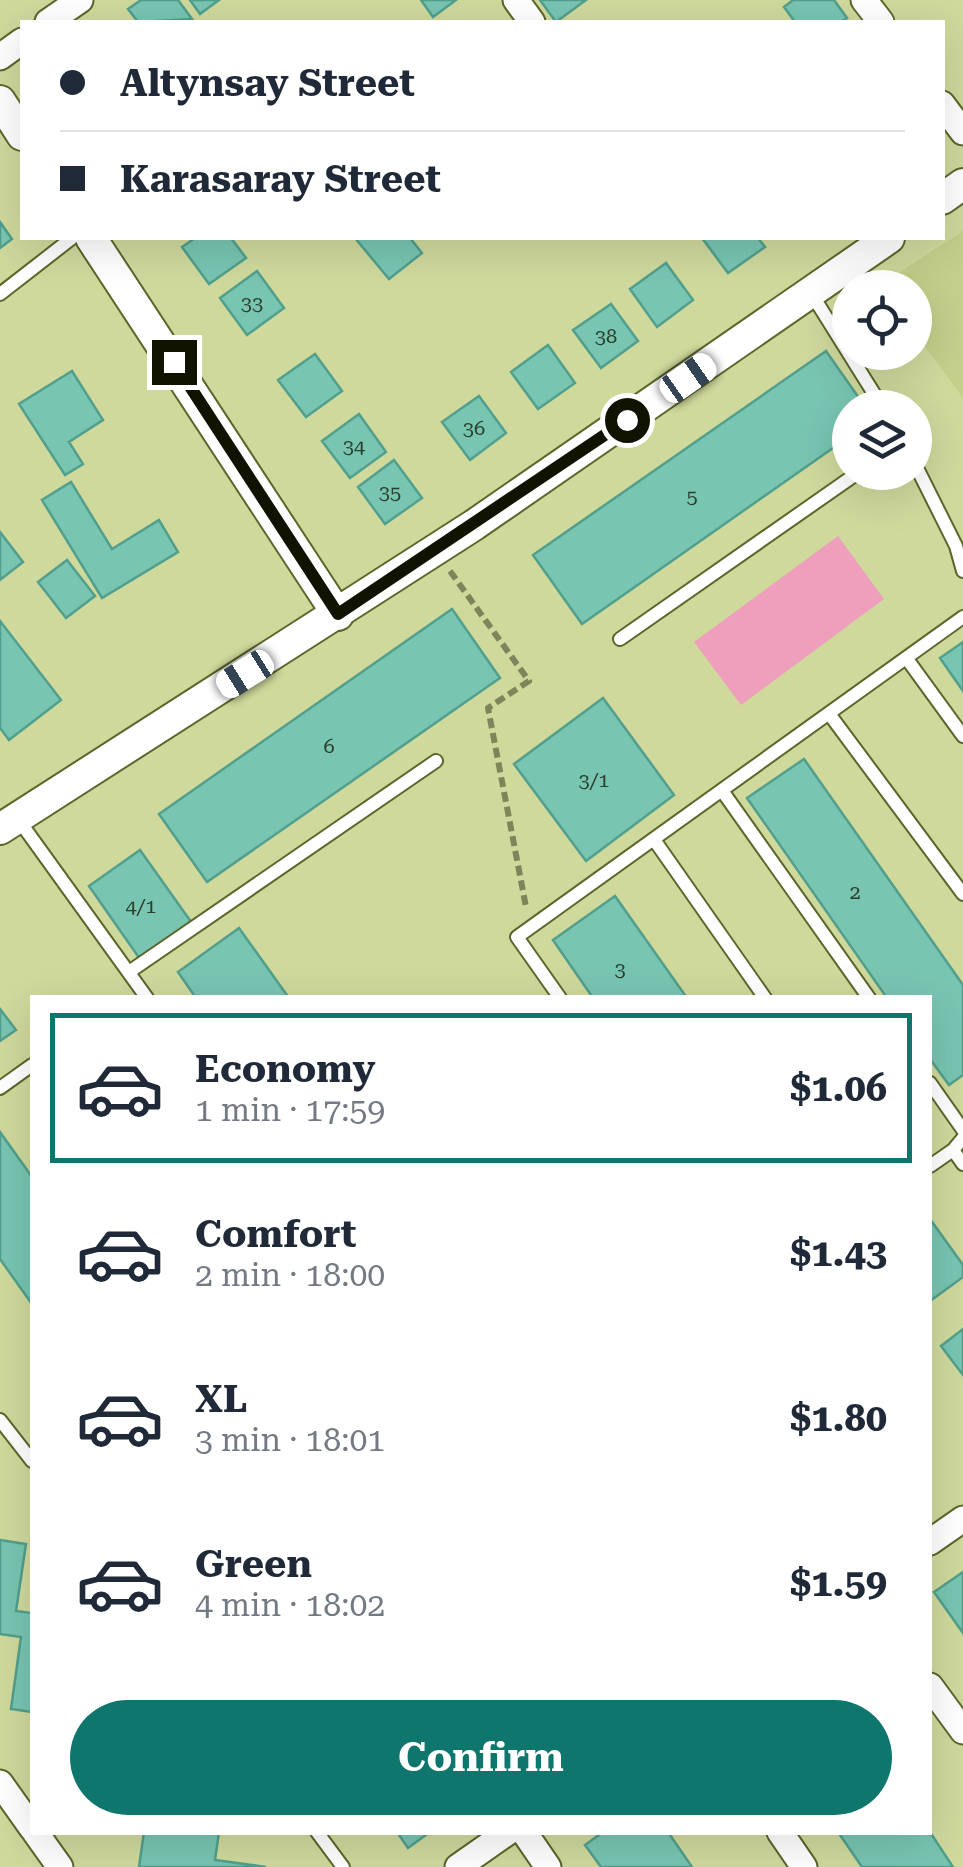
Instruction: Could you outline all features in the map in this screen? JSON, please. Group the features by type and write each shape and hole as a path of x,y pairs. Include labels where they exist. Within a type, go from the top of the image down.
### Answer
{"street":[{"path":"51,20 80,0"},
{"path":"864,0 879,20"},
{"path":"0,102 20,132"},
{"path":"945,108 963,132"},
{"path":"92,240 338,614"},
{"path":"8,823 435,551 886,240"},
{"path":"932,1541 963,1519"},
{"path":"932,1689 963,1731"},
{"path":"0,1783 30,1824"},
{"path":"38,1835 60,1867"},
{"path":"458,1867 504,1835"},
{"path":"526,1835 548,1867"},
{"path":"782,1835 804,1867"}],"lane":[{"path":"0,294 69,240"},
{"path":"811,294 871,390"},
{"path":"620,640 833,490"},
{"path":"928,490 956,546 963,571"},
{"path":"558,995 517,937 655,842 963,617"},
{"path":"907,659 963,736"},
{"path":"830,715 963,894"},
{"path":"129,972 436,761"},
{"path":"723,792 867,995"},
{"path":"8,823 145,995"},
{"path":"655,842 763,995"},
{"path":"0,1088 30,1066"},
{"path":"932,1087 963,1130"},
{"path":"932,1165 963,1138"},
{"path":"953,1150 963,1164"},
{"path":"0,1420 30,1458"},
{"path":"319,1835 343,1867"}],"path":[{"path":"435,551 530,681 488,708 530,928"}],"shaded area":[{"path":"963,231 963,398 932,356 932,270 903,270"},
{"path":"838,536 884,599 741,705 694,642"}],"building":[{"path":"141,0 178,0 192,19 136,20 128,9"},
{"path":"190,0 219,0 200,14"},
{"path":"421,0 456,0 433,17"},
{"path":"540,0 586,0 559,20 555,20"},
{"path":"793,0 834,0 847,18 794,20 784,7"},
{"path":"0,222 12,239 0,248"},
{"path":"192,240 232,240 246,258 209,284 182,247"},
{"path":"357,240 412,240 422,253 389,279"},
{"path":"703,240 760,240 765,247 728,273"},
{"path":"666,263 693,300 657,327 630,289"},
{"path":"257,271 284,308 247,335 220,298"},
{"path":"611,304 638,341 601,368 573,330"},
{"path":"548,345 575,383 538,409 511,372"},
{"path":"826,351 832,360 832,370 839,370 853,390 832,390 832,449 582,624 533,555"},
{"path":"315,354 342,391 306,417 278,380"},
{"path":"72,371 103,420 69,442 83,464 65,475 19,404"},
{"path":"479,396 506,433 470,460 442,422"},
{"path":"359,414 386,452 350,478 322,441"},
{"path":"394,460 422,498 385,524 358,487"},
{"path":"71,482 112,549 159,520 178,552 102,598 42,500"},
{"path":"0,532 23,562 0,580"},
{"path":"67,560 95,596 66,618 38,582"},
{"path":"452,609 500,678 207,882 159,814"},
{"path":"0,621 61,700 9,740 0,728"},
{"path":"963,642 963,691 940,658"},
{"path":"603,698 674,795 586,861 514,764"},
{"path":"804,759 963,985 963,1075 949,1085 932,1062 932,995 885,995 747,798"},
{"path":"140,850 194,926 142,962 89,886"},
{"path":"615,896 685,995 591,995 553,940"},
{"path":"239,928 287,995 194,995 178,972"},
{"path":"0,1009 16,1030 0,1041"},
{"path":"0,1132 30,1174 30,1301 0,1259"},
{"path":"932,1222 963,1265 963,1277 932,1300"},
{"path":"963,1329 963,1375 941,1346"},
{"path":"0,1540 26,1544 16,1611 30,1613 30,1712 11,1709 21,1637 0,1634"},
{"path":"963,1572 963,1633 934,1592"},
{"path":"144,1835 219,1835 215,1860 266,1867 139,1867"},
{"path":"399,1835 426,1835 408,1848"},
{"path":"599,1835 670,1835 692,1867 601,1867 585,1845"},
{"path":"840,1835 932,1835 953,1867 862,1867"}],"route":[{"path":"174,362 338,614 627,420"}]}
